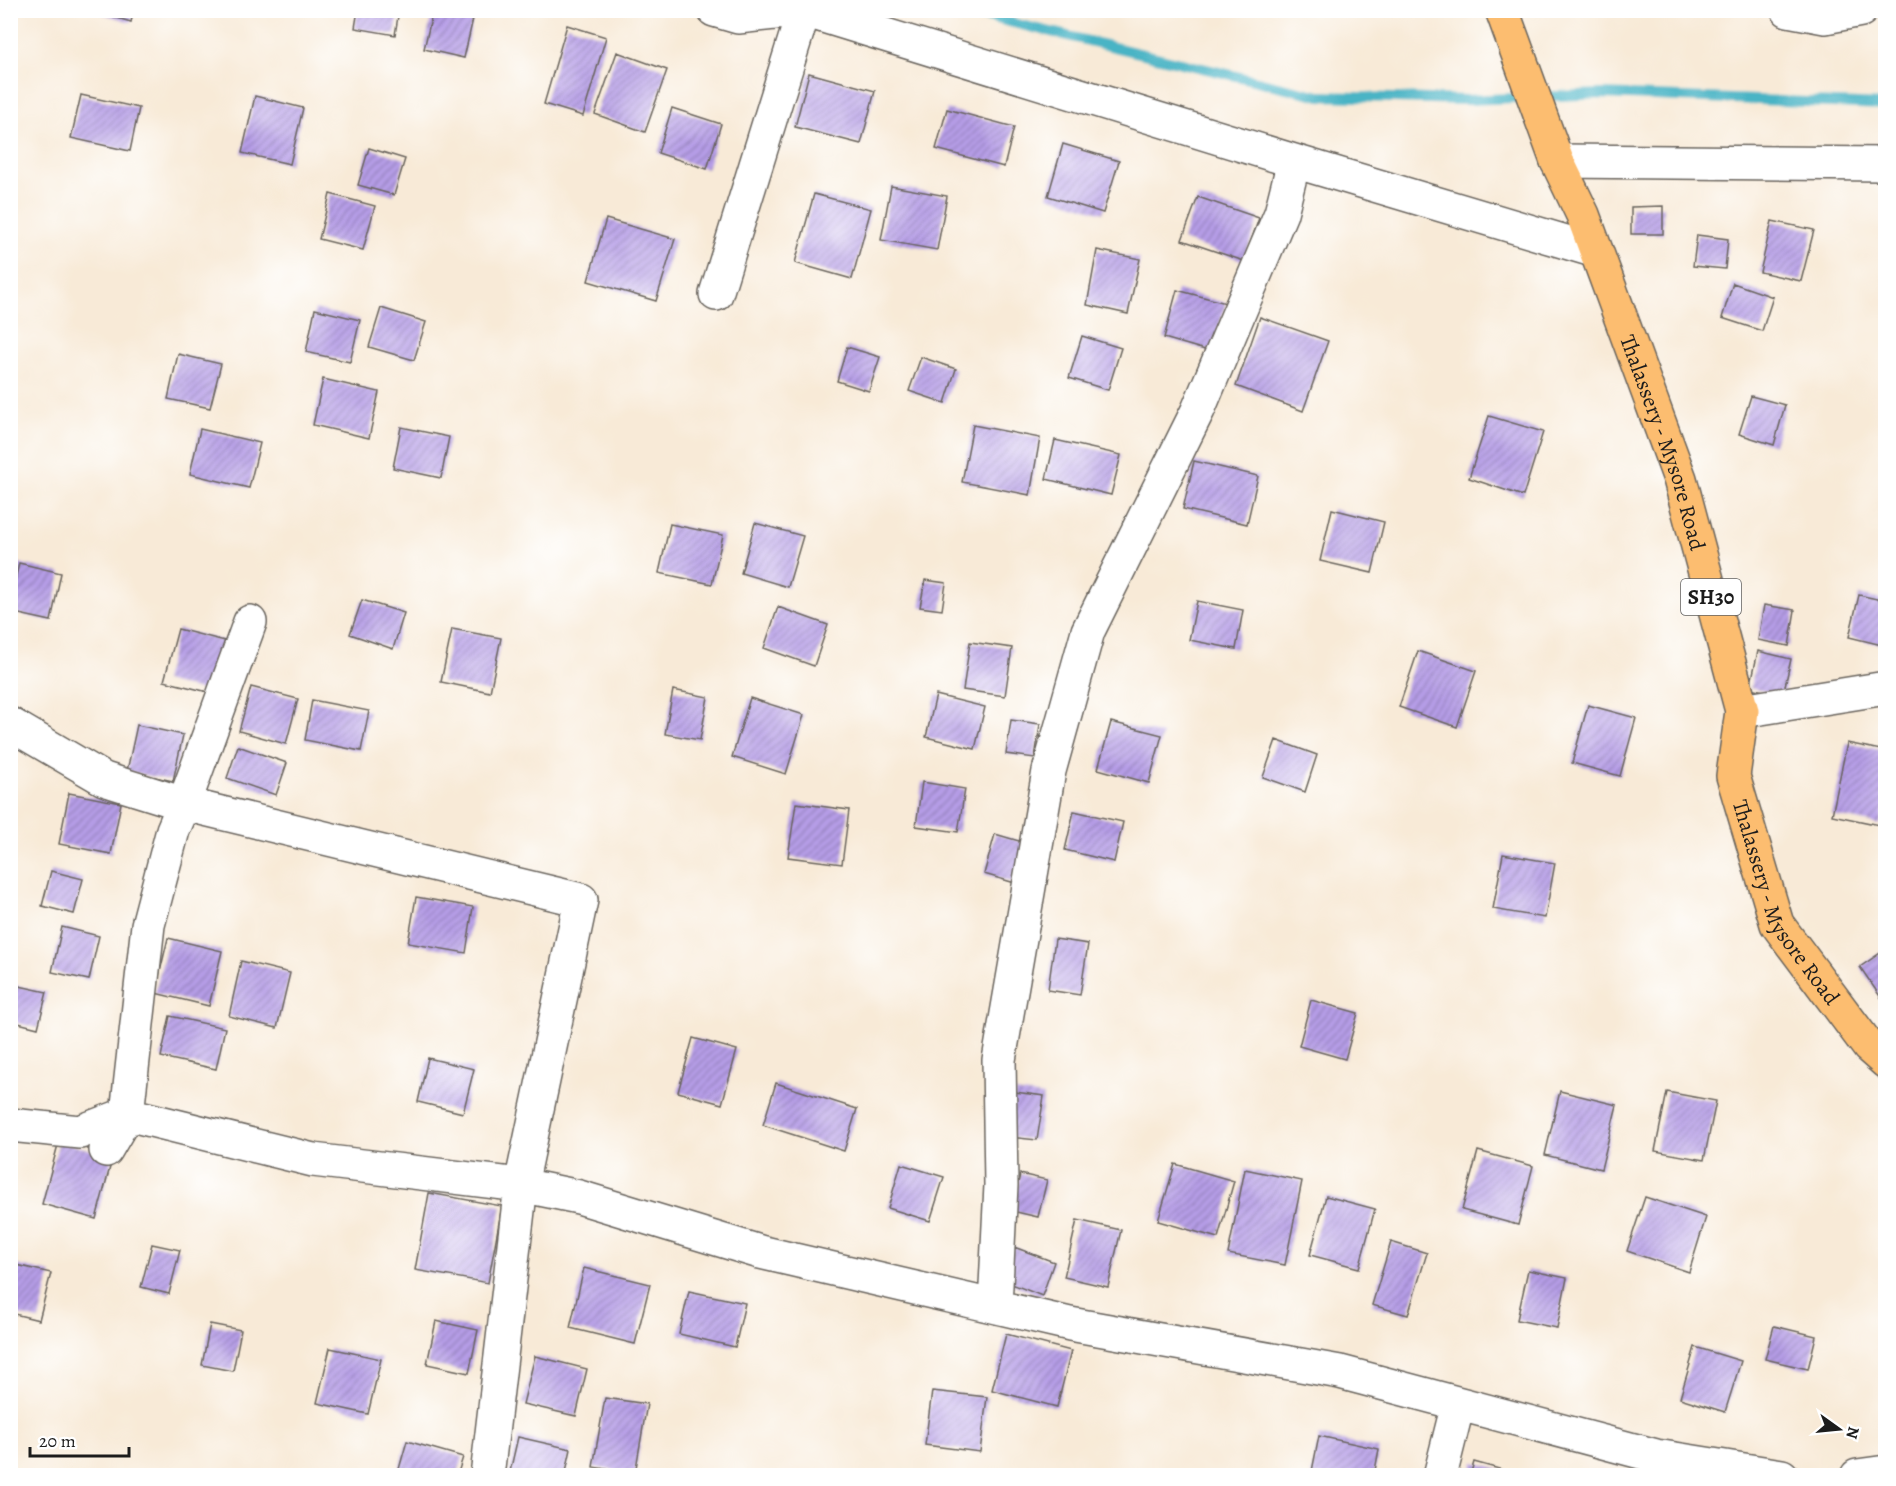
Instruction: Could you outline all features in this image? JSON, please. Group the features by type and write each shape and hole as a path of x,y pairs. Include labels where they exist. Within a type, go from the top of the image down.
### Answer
{"main road":[{"name":"Thalassery - Mysore Road","path":"1502,10 1557,161 1583,215 1680,479 1742,711 1733,776 1777,924 1869,1047 1886,1062"}],"street":[{"path":"714,10 738,17 804,10 1294,161 1596,251"},
{"path":"716,294 804,10"},
{"path":"1788,10 1825,17 1861,10"},
{"path":"995,1306 1001,1185 999,1060 1049,771 1088,631 1198,410 1281,213 1294,161"},
{"path":"1557,161 1886,165"},
{"path":"106,1150 127,1114 148,925 173,830 250,622"},
{"path":"1742,711 1886,687"},
{"path":"10,724 104,779 184,804 581,900 521,1185 487,1476"},
{"path":"10,1125 80,1132 127,1114 313,1160 521,1185 579,1197 760,1252 1070,1324 1340,1372 1656,1456 1782,1476"},
{"path":"1440,1476 1458,1404"},
{"path":"1857,1476 1886,1472"}],"building":[{"path":"90,10 134,10 131,22"},
{"path":"358,10 399,10 395,35 355,28"},
{"path":"433,10 475,10 464,58 424,49"},
{"path":"567,25 606,37 583,116 544,104"},
{"path":"617,52 667,70 645,132 595,114"},
{"path":"809,73 875,91 861,144 795,127"},
{"path":"81,95 139,108 130,151 71,138"},
{"path":"255,96 303,108 290,164 242,153"},
{"path":"672,108 721,124 707,169 658,153"},
{"path":"947,109 1014,127 1004,167 936,149"},
{"path":"1063,144 1119,161 1103,213 1048,196"},
{"path":"369,148 405,159 394,195 358,185"},
{"path":"891,186 947,196 937,250 881,240"},
{"path":"330,194 375,206 363,250 319,239"},
{"path":"814,194 871,209 852,279 795,263"},
{"path":"1198,197 1259,218 1244,261 1182,240"},
{"path":"1663,206 1663,234 1631,234 1631,207"},
{"path":"606,219 675,239 656,301 588,281"},
{"path":"1772,221 1814,230 1801,281 1760,272"},
{"path":"1697,235 1728,239 1725,269 1693,266"},
{"path":"1097,250 1140,259 1128,314 1087,305"},
{"path":"1733,283 1773,297 1762,331 1722,318"},
{"path":"1177,290 1226,303 1212,352 1164,338"},
{"path":"381,308 426,322 414,360 369,347"},
{"path":"315,309 360,320 350,362 306,352"},
{"path":"1260,317 1328,341 1303,411 1236,386"},
{"path":"1082,336 1121,348 1108,390 1069,378"},
{"path":"847,347 880,357 869,391 837,381"},
{"path":"178,354 221,364 210,408 168,399"},
{"path":"921,357 956,369 945,403 909,391"},
{"path":"323,379 379,392 369,438 313,425"},
{"path":"1751,396 1785,405 1774,445 1739,434"},
{"path":"1489,416 1543,432 1523,496 1469,478"},
{"path":"973,425 1040,438 1030,495 962,482"},
{"path":"401,427 449,437 441,478 393,468"},
{"path":"200,429 260,443 249,488 190,474"},
{"path":"1055,440 1121,455 1111,495 1046,479"},
{"path":"1194,461 1258,476 1247,524 1183,509"},
{"path":"1332,509 1384,522 1372,573 1320,561"},
{"path":"755,523 803,536 788,587 741,573"},
{"path":"670,524 723,535 712,584 659,573"},
{"path":"19,563 61,573 51,621 10,612"},
{"path":"925,580 946,583 942,610 920,607"},
{"path":"1859,595 1886,601 1886,646 1849,637"},
{"path":"362,600 404,613 393,649 350,634"},
{"path":"1197,601 1243,610 1236,649 1189,640"},
{"path":"1764,605 1795,610 1789,646 1758,640"},
{"path":"778,607 828,625 814,666 764,648"},
{"path":"178,629 225,641 212,693 164,681"},
{"path":"452,629 501,638 490,692 441,682"},
{"path":"970,642 1012,648 1005,696 963,690"},
{"path":"1418,651 1476,671 1457,727 1399,707"},
{"path":"1758,651 1791,659 1783,695 1750,688"},
{"path":"251,687 298,699 286,744 239,731"},
{"path":"673,690 708,697 700,740 665,734"},
{"path":"936,695 985,707 975,749 926,737"},
{"path":"750,698 804,715 786,774 732,757"},
{"path":"312,700 369,711 361,751 305,740"},
{"path":"1588,705 1636,718 1620,776 1572,763"},
{"path":"1011,720 1040,724 1035,758 1006,754"},
{"path":"1111,722 1162,735 1149,783 1098,769"},
{"path":"137,725 183,735 173,781 127,771"},
{"path":"1276,740 1317,755 1305,792 1263,777"},
{"path":"1847,743 1886,751 1886,801 1880,825 1832,815"},
{"path":"238,746 287,763 276,795 227,778"},
{"path":"922,782 965,789 958,832 916,826"},
{"path":"69,793 121,803 111,854 59,844"},
{"path":"796,803 849,810 842,864 788,857"},
{"path":"1074,811 1123,822 1114,862 1065,850"},
{"path":"995,834 1026,843 1015,883 984,874"},
{"path":"1503,854 1555,863 1545,918 1493,909"},
{"path":"51,871 83,879 74,914 42,906"},
{"path":"416,897 473,907 466,953 408,943"},
{"path":"62,927 99,936 89,980 52,972"},
{"path":"168,938 222,951 209,1006 155,993"},
{"path":"1055,939 1088,944 1080,995 1048,990"},
{"path":"1886,949 1886,1005 1860,967"},
{"path":"241,961 290,973 277,1028 229,1016"},
{"path":"10,984 47,992 38,1028 10,1021"},
{"path":"1311,1000 1358,1013 1345,1059 1299,1046"},
{"path":"170,1016 225,1028 216,1069 161,1057"},
{"path":"693,1038 737,1050 722,1104 678,1092"},
{"path":"428,1058 474,1069 463,1113 418,1102"},
{"path":"776,1083 857,1109 844,1151 763,1125"},
{"path":"1560,1091 1617,1105 1601,1169 1545,1155"},
{"path":"1015,1092 1044,1096 1037,1140 1009,1137"},
{"path":"1667,1092 1716,1101 1704,1160 1655,1151"},
{"path":"59,1141 113,1156 96,1219 42,1204"},
{"path":"1478,1151 1533,1166 1518,1225 1462,1210"},
{"path":"901,1164 944,1177 930,1221 888,1208"},
{"path":"1175,1164 1234,1181 1218,1238 1158,1221"},
{"path":"1245,1169 1302,1181 1285,1265 1228,1254"},
{"path":"1020,1174 1047,1180 1038,1217 1012,1211"},
{"path":"429,1193 502,1206 488,1283 415,1270"},
{"path":"1326,1196 1375,1209 1359,1268 1310,1255"},
{"path":"1645,1197 1706,1217 1689,1272 1627,1251"},
{"path":"1077,1220 1121,1230 1108,1287 1064,1277"},
{"path":"1391,1242 1427,1253 1408,1315 1372,1305"},
{"path":"152,1244 180,1250 169,1294 141,1287"},
{"path":"1014,1247 1054,1262 1042,1296 1002,1280"},
{"path":"12,1264 51,1273 39,1320 10,1313"},
{"path":"584,1268 650,1284 635,1344 570,1328"},
{"path":"1528,1270 1567,1278 1557,1328 1517,1320"},
{"path":"689,1291 745,1303 735,1347 679,1334"},
{"path":"436,1321 478,1330 469,1373 427,1364"},
{"path":"210,1324 241,1330 233,1371 202,1365"},
{"path":"1774,1326 1816,1336 1808,1369 1765,1359"},
{"path":"1006,1334 1071,1351 1057,1407 992,1390"},
{"path":"1695,1347 1741,1361 1725,1412 1680,1398"},
{"path":"330,1348 381,1359 368,1414 317,1403"},
{"path":"535,1356 587,1369 576,1416 523,1404"},
{"path":"932,1391 987,1397 980,1452 925,1445"},
{"path":"605,1398 647,1404 635,1474 593,1467"},
{"path":"1319,1436 1379,1449 1374,1476 1311,1476"},
{"path":"518,1437 571,1449 565,1476 509,1476"},
{"path":"407,1441 463,1457 457,1476 397,1476"},
{"path":"1474,1462 1521,1475 1521,1476 1470,1476"}],"waterway":[{"path":"959,10 1320,96 1467,100 1602,94 1886,105"}]}
